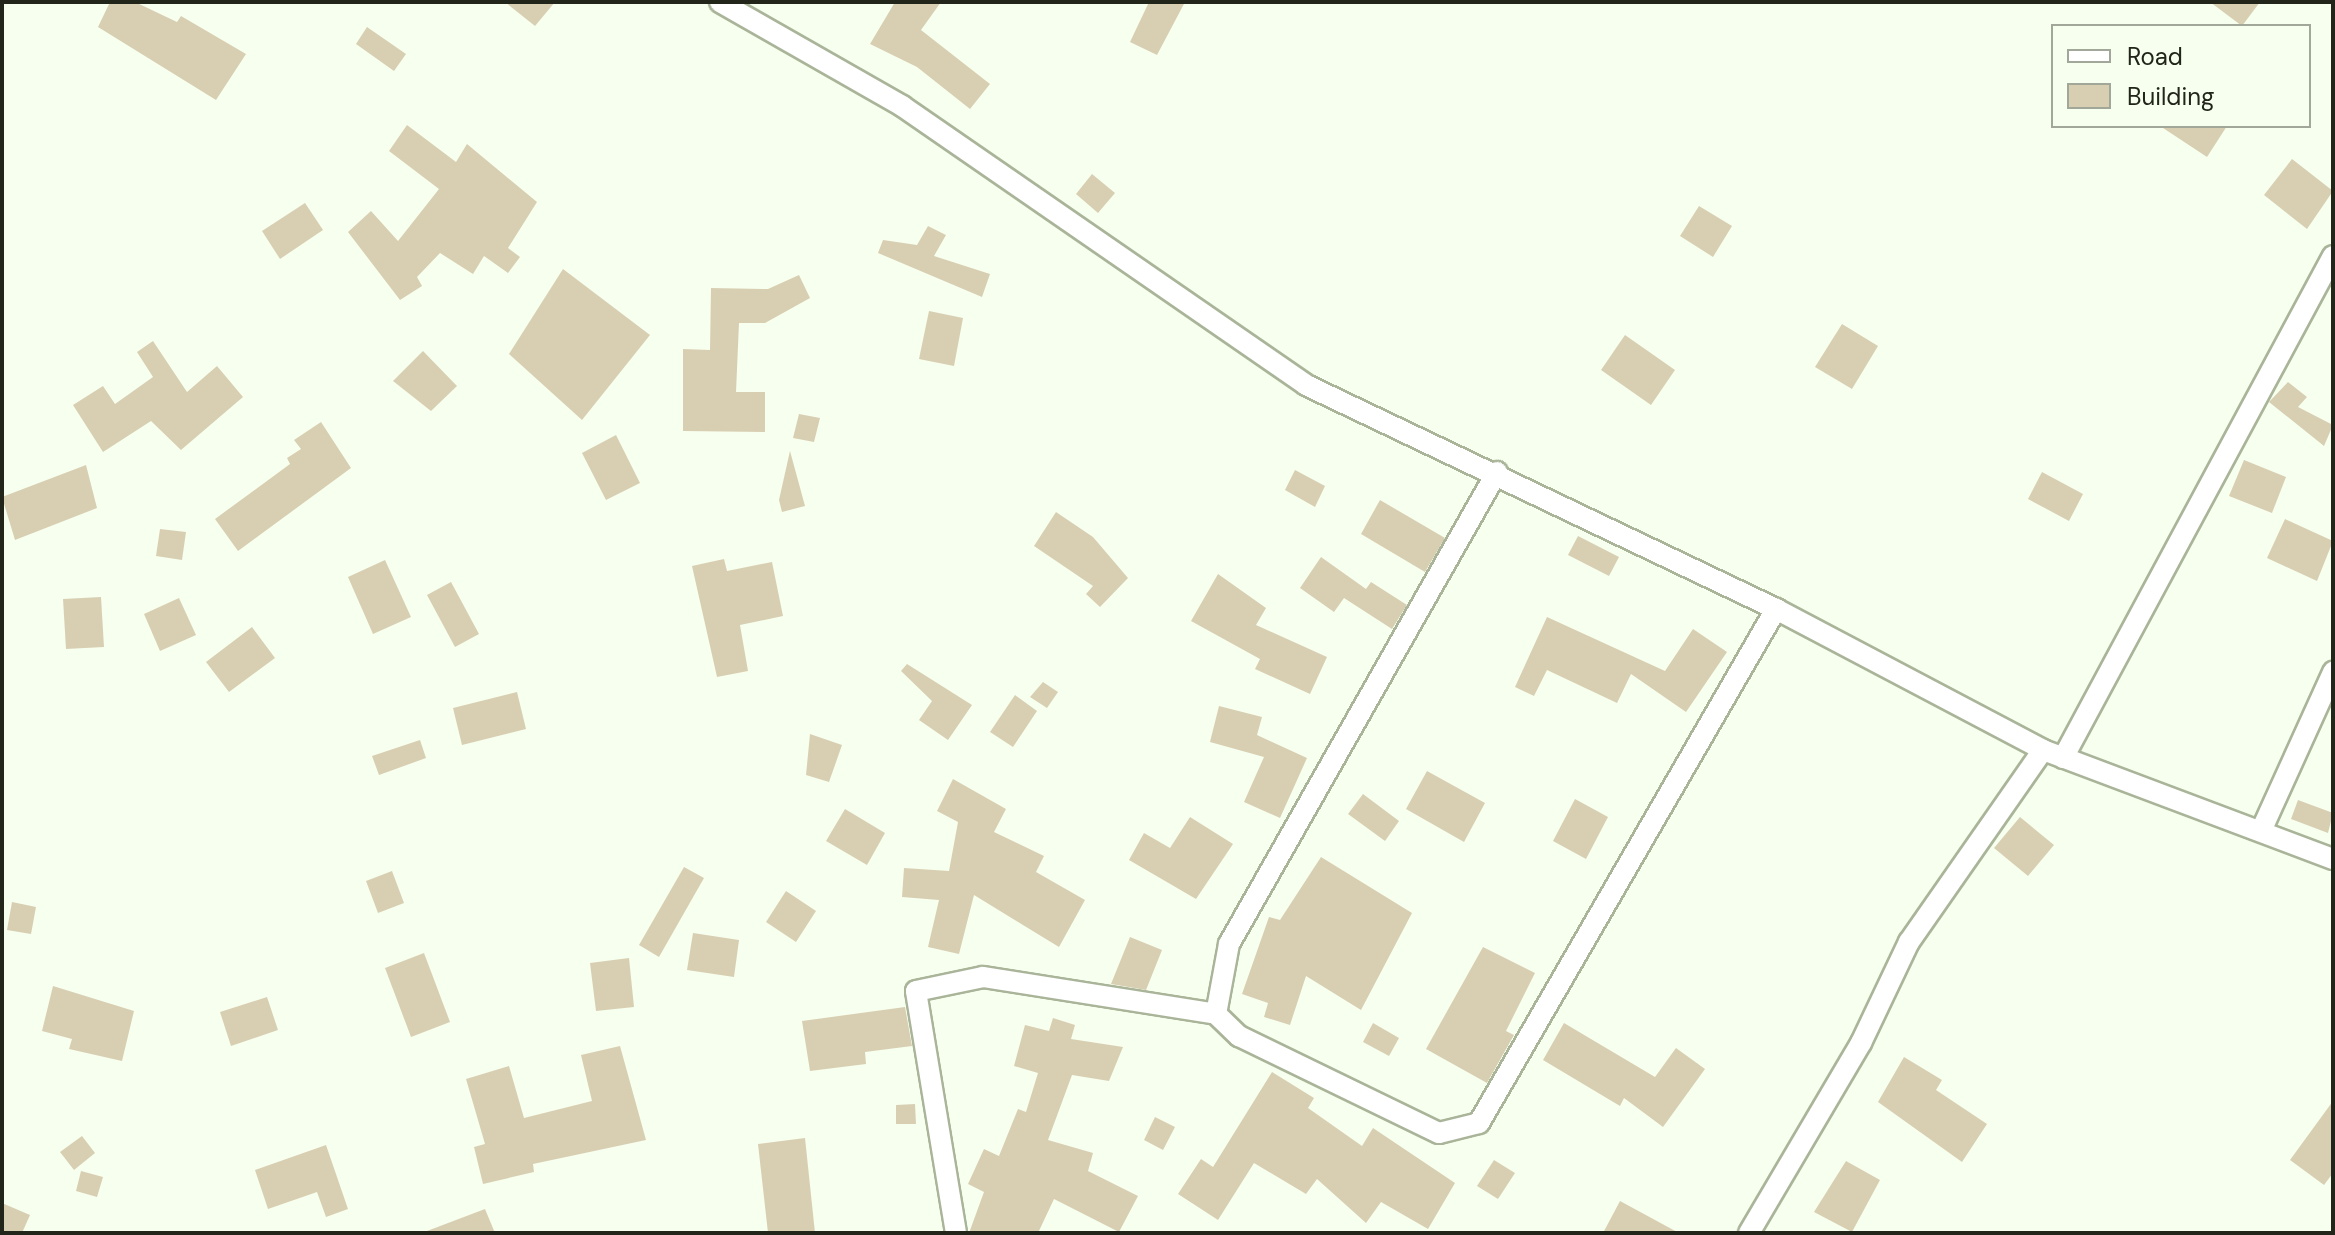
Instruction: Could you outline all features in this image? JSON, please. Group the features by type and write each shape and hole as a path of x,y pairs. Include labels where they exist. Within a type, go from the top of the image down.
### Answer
{"street":[{"path":"720,2 902,106 1306,385 1497,472 1776,609 2043,750 2333,859"},
{"path":"2063,758 2333,256"},
{"path":"1216,1014 1229,944 1497,472"},
{"path":"956,1233 916,991 983,977 1216,1014 1239,1036 1439,1133 1479,1123 1776,609"},
{"path":"2261,831 2333,672"},
{"path":"1749,1233 1861,1043 1909,942 2043,750"}],"building":[{"path":"110,2 135,2 177,22 181,16 246,54 216,100 98,27"},
{"path":"505,2 555,2 535,26"},
{"path":"895,2 941,2 921,30 990,84 970,109 917,67 870,44"},
{"path":"1149,2 1185,2 1157,55 1130,42"},
{"path":"2210,2 2260,2 2244,24"},
{"path":"367,27 406,54 394,71 356,44"},
{"path":"407,125 456,162 467,144 537,202 508,248 520,257 508,273 484,256 473,274 440,253 417,277 422,286 400,300 348,232 371,211 398,241 439,189 389,151"},
{"path":"2163,128 2226,128 2207,157"},
{"path":"2292,159 2333,191 2307,229 2264,195"},
{"path":"1092,174 1115,193 1098,213 1076,194"},
{"path":"305,203 323,230 280,259 262,231"},
{"path":"1699,206 1732,226 1713,257 1680,236"},
{"path":"928,226 946,235 934,256 990,274 982,297 878,253 883,240 917,245"},
{"path":"563,269 650,335 582,420 509,354"},
{"path":"799,275 810,298 765,323 739,323 736,392 765,392 765,432 683,431 683,349 710,350 711,288 768,289"},
{"path":"929,311 963,318 954,366 919,359"},
{"path":"1842,324 1878,346 1852,389 1815,367"},
{"path":"1625,335 1675,370 1651,405 1601,370"},
{"path":"153,341 187,392 217,366 243,397 181,450 151,421 103,452 73,405 103,386 115,404 153,377 137,352"},
{"path":"423,351 457,386 431,411 393,381"},
{"path":"2288,382 2307,397 2298,407 2333,425 2324,446 2269,402"},
{"path":"799,414 820,418 814,442 793,438"},
{"path":"321,422 351,468 238,551 215,519 290,464 287,458 301,449 294,440"},
{"path":"616,435 640,483 606,500 582,453"},
{"path":"790,451 805,506 782,512 779,500"},
{"path":"2244,460 2286,477 2272,513 2229,496"},
{"path":"86,465 97,508 15,540 2,497"},
{"path":"1295,470 1325,486 1315,507 1285,490"},
{"path":"2042,472 2083,494 2069,521 2028,499"},
{"path":"1380,500 1445,538 1425,572 1361,534"},
{"path":"1056,512 1093,537 1128,578 1100,607 1086,594 1093,586 1034,546"},
{"path":"2285,519 2333,541 2317,581 2267,558"},
{"path":"160,529 186,532 182,560 156,556"},
{"path":"1578,536 1619,557 1609,576 1568,555"},
{"path":"1321,557 1366,589 1371,582 1407,605 1392,629 1344,598 1334,612 1300,588"},
{"path":"724,559 727,571 772,562 783,616 740,625 748,671 717,677 692,566"},
{"path":"385,560 411,617 373,634 348,577"},
{"path":"1218,574 1266,608 1256,625 1327,657 1310,694 1255,669 1260,659 1191,621"},
{"path":"451,582 479,634 455,647 427,595"},
{"path":"101,597 104,647 66,649 63,599"},
{"path":"179,598 196,635 160,651 144,614"},
{"path":"1547,617 1665,671 1693,629 1727,652 1686,712 1631,674 1617,703 1547,670 1534,696 1515,687"},
{"path":"252,627 275,658 229,692 206,662"},
{"path":"907,664 972,705 948,740 919,720 932,701 901,671"},
{"path":"1043,682 1058,692 1047,708 1030,697"},
{"path":"517,692 526,729 462,745 453,708"},
{"path":"1015,695 1037,711 1013,747 990,732"},
{"path":"1219,706 1262,717 1257,735 1307,758 1280,818 1244,802 1264,757 1210,742"},
{"path":"810,734 842,745 829,782 806,775"},
{"path":"420,740 426,758 379,775 372,756"},
{"path":"1427,771 1485,803 1464,842 1406,809"},
{"path":"953,779 1006,809 994,832 1044,856 1036,872 1085,900 1059,947 974,895 959,954 928,947 939,900 902,897 904,868 949,871 958,822 937,811"},
{"path":"1363,794 1399,821 1385,841 1348,814"},
{"path":"1575,799 1608,817 1586,859 1553,841"},
{"path":"2298,800 2333,813 2328,833 2291,819"},
{"path":"845,809 885,833 867,865 826,841"},
{"path":"1190,817 1233,844 1196,899 1129,860 1144,833 1170,848"},
{"path":"2020,817 2054,845 2028,876 1994,848"},
{"path":"1321,857 1412,913 1361,1010 1306,976 1290,1025 1264,1017 1268,1003 1242,994 1269,917 1280,920"},
{"path":"684,867 704,878 659,957 639,945"},
{"path":"392,871 404,903 378,913 366,881"},
{"path":"786,891 816,911 796,942 766,922"},
{"path":"12,902 36,907 31,934 7,930"},
{"path":"693,933 739,940 734,977 687,970"},
{"path":"1130,937 1162,950 1146,990 1111,984"},
{"path":"1483,947 1535,973 1506,1031 1514,1035 1487,1083 1426,1049"},
{"path":"424,953 450,1022 411,1037 385,968"},
{"path":"629,958 634,1007 596,1011 590,963"},
{"path":"53,986 134,1011 122,1061 69,1049 72,1039 42,1031"},
{"path":"267,997 278,1030 231,1046 220,1012"},
{"path":"905,1007 912,1046 865,1052 866,1064 810,1071 802,1021"},
{"path":"1053,1018 1075,1025 1071,1039 1123,1047 1109,1081 1072,1075 1048,1140 1093,1153 1088,1171 1138,1196 1119,1232 1054,1199 1038,1233 969,1233 984,1192 968,1184 984,1149 999,1156 1018,1109 1026,1112 1038,1073 1014,1066 1025,1025 1049,1031"},
{"path":"1373,1023 1399,1038 1389,1056 1363,1042"},
{"path":"1564,1023 1655,1077 1676,1048 1705,1069 1663,1127 1624,1098 1620,1106 1543,1060"},
{"path":"620,1046 646,1140 533,1164 534,1172 483,1184 474,1147 485,1144 466,1079 509,1066 524,1118 592,1101 581,1055"},
{"path":"1904,1057 1942,1080 1936,1090 1987,1124 1962,1162 1878,1102"},
{"path":"1272,1072 1314,1098 1308,1108 1362,1146 1373,1128 1455,1183 1428,1229 1381,1202 1366,1223 1317,1179 1306,1194 1254,1163 1218,1220 1178,1194 1201,1159 1213,1167"},
{"path":"2333,1101 2333,1173 2324,1185 2290,1160"},
{"path":"915,1104 916,1124 896,1124 896,1105"},
{"path":"1155,1117 1175,1127 1163,1150 1144,1140"},
{"path":"82,1136 95,1153 74,1170 60,1152"},
{"path":"805,1138 815,1233 768,1233 758,1144"},
{"path":"326,1145 348,1209 326,1217 317,1192 268,1209 255,1170"},
{"path":"1494,1160 1515,1173 1498,1199 1477,1186"},
{"path":"1846,1161 1880,1180 1852,1232 1814,1212"},
{"path":"81,1171 103,1177 97,1197 76,1191"},
{"path":"1620,1201 1679,1233 1603,1233"},
{"path":"2,1203 30,1215 22,1233 2,1233"},
{"path":"485,1209 495,1233 427,1233 427,1231"}]}
